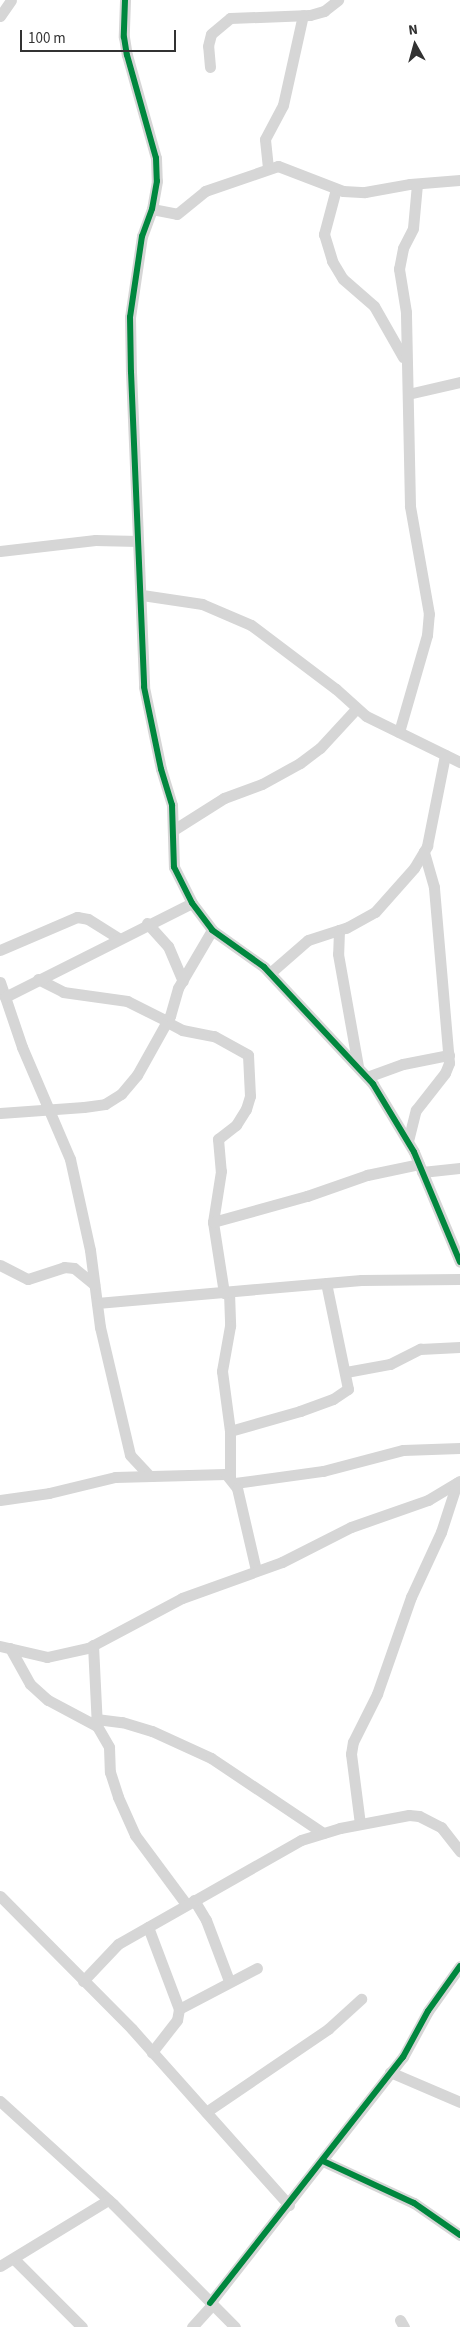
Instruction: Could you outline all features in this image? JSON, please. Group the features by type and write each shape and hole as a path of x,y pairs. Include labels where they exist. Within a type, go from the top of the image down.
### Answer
{"street":[{"path":"0,16 11,0"},
{"path":"126,0 124,37 127,55 156,158 157,181 152,209 142,236 130,317 144,687 161,770 172,805 175,829 172,846 174,867 192,903 212,930 247,953 270,973 367,1077 408,1141 460,1262"},
{"path":"210,67 208,46 211,34 230,18 303,15 324,11 338,0"},
{"path":"268,168 265,139 283,105 303,15"},
{"path":"152,209 177,214 197,196 268,168 289,169 336,189 365,192 416,184 460,180"},
{"path":"399,732 427,635 430,614 410,506 406,312 399,269 403,248 413,228 416,184"},
{"path":"336,189 324,234 332,261 343,278 374,306 406,362"},
{"path":"408,394 460,382"},
{"path":"0,551 95,540 138,541"},
{"path":"142,595 202,604 252,625 336,689 356,709 460,762"},
{"path":"175,829 224,798 262,784 300,763 320,748 356,709"},
{"path":"270,973 308,940 358,923 375,912 414,868 424,851 445,755"},
{"path":"408,1141 416,1110 445,1073 448,1055 434,887 424,851"},
{"path":"5,997 118,938 192,903"},
{"path":"0,950 68,918 77,917 88,919 118,938"},
{"path":"147,924 168,946 182,981"},
{"path":"0,1113 105,1104 114,1100 137,1075 167,1021 182,981 212,930"},
{"path":"339,930 339,960 358,1067"},
{"path":"38,979 63,992 127,1000 182,1030 214,1036 248,1055 250,1096 246,1109 236,1125 218,1139 221,1171 213,1222 226,1292 230,1326 222,1370 230,1431 232,1480 256,1570"},
{"path":"0,982 22,1047 75,1177 97,1303 130,1455 148,1474"},
{"path":"367,1077 404,1064 448,1055"},
{"path":"213,1222 307,1196 366,1175 421,1168 460,1168"},
{"path":"0,1264 28,1279 64,1267 74,1268 94,1284"},
{"path":"97,1303 405,1277 460,1279"},
{"path":"230,1431 266,1423 344,1393 349,1382 326,1283"},
{"path":"346,1372 390,1364 420,1349 460,1346"},
{"path":"0,1500 49,1493 115,1477 216,1472 232,1480 323,1471 403,1450 460,1448"},
{"path":"5,1647 47,1657 93,1645 182,1598 297,1555 350,1527 428,1500 459,1482"},
{"path":"360,1824 351,1754 353,1742 377,1694 411,1597 441,1532 459,1482"},
{"path":"93,1645 96,1722 109,1747 110,1772 127,1821 206,1920 229,1981"},
{"path":"5,1647 30,1684 48,1700 96,1722 122,1722 152,1732 211,1758 323,1833"},
{"path":"83,1980 118,1944 190,1902 239,1878 301,1840 360,1824 419,1816 441,1827 460,1851"},
{"path":"0,1896 152,2052 288,2206"},
{"path":"148,1927 178,2009 177,2020 152,2052"},
{"path":"192,2327 323,2161 390,2072 403,2058 428,2011 460,1966"},
{"path":"178,2009 257,1968"},
{"path":"206,2112 328,2028 361,1999"},
{"path":"390,2072 460,2102"},
{"path":"0,2101 108,2200 234,2327"},
{"path":"323,2161 414,2203 460,2235"},
{"path":"0,2266 108,2200"},
{"path":"14,2259 82,2327"}],"cycle path":[{"path":"125,0 124,37 127,55 156,158 157,181 152,209 142,236 130,317 131,372 144,687 161,769 172,805 174,867 192,903 212,930 264,967 373,1084 414,1152 460,1262"},
{"path":"210,2303 403,2057 428,2011 460,1966"},
{"path":"323,2161 414,2203 460,2235"}]}
